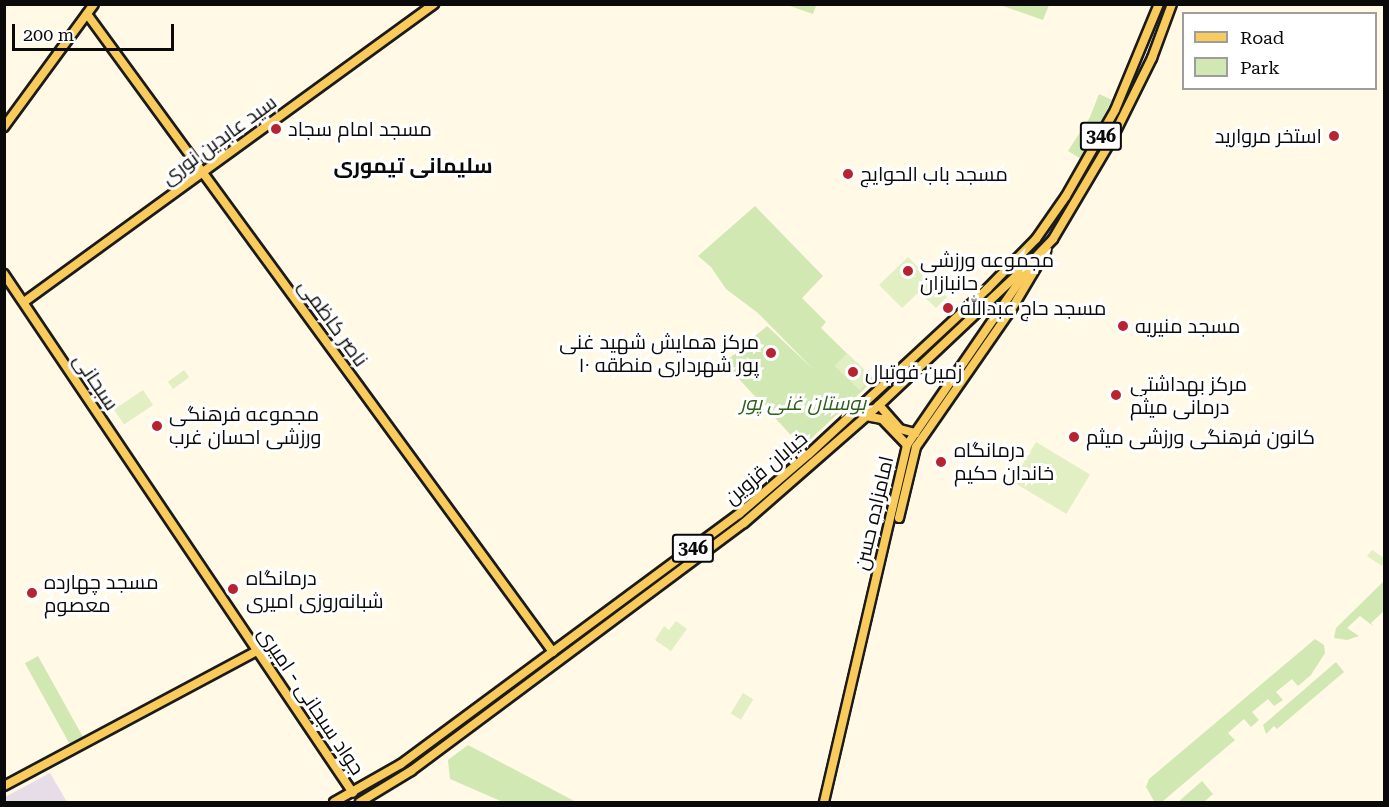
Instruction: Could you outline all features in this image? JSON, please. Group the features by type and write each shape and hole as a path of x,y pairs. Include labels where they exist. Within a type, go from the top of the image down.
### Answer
{"main road":[{"path":"4,127 94,4"},
{"name":"سید عابدین نوری","path":"24,302 434,4"},
{"name":"خیابان قزوین","path":"334,802 401,764 781,479 1021,255 1052,218 1100,137 1159,4"},
{"name":"خیابان قزوین","path":"360,802 411,771 744,523 879,405 1030,263 1053,239 1124,116 1172,4"},
{"name":"ناصر کاظمی","path":"87,14 553,652"},
{"name":"امامزاده حسن","path":"899,518 916,447 1011,310 1053,239"},
{"path":"1021,255 1030,263"},
{"name":"امامزاده حسن","path":"824,802 907,445 1030,263"},
{"name":"سبحانی","path":"4,274 161,508"},
{"path":"879,405 900,429 915,433"},
{"path":"866,416 882,419 907,445"},
{"name":"جواد سبحانی - امیری","path":"161,508 353,793"},
{"path":"4,786 257,651"}],"shaded area":[{"path":"50,773 67,802 5,802 5,797"}],"green space":[{"path":"830,4 816,6 813,14 787,5"},
{"path":"1049,4 1043,20 1000,5"},
{"path":"1099,94 1112,100 1081,159 1068,151 1090,117"},
{"name":"بوستان غنی پور","path":"755,206 823,276 802,298 826,322 821,328 874,380 802,447 724,363 767,326 813,369 758,313 726,289 711,267 698,256"},
{"name":"مجموعه ورزشی جانبازان","path":"908,257 947,297 936,308 919,292 902,308 879,285"},
{"name":"زمین فوتبال","path":"847,353 872,377 860,390 834,366"},
{"path":"184,370 189,377 173,389 168,382"},
{"path":"143,390 153,405 124,424 114,410"},
{"path":"1036,442 1090,474 1066,514 1012,481"},
{"path":"1372,550 1384,558 1382,566 1367,556"},
{"path":"1384,581 1384,611 1371,623 1373,626 1360,616 1347,628 1359,636 1347,640 1334,638 1336,628"},
{"path":"676,621 687,629 671,651 655,640 664,626 669,630"},
{"path":"1315,639 1324,645 1325,653 1311,675 1298,686 1292,679 1276,692 1283,700 1274,706 1268,699 1252,712 1259,720 1251,727 1244,719 1228,733 1235,740 1163,801 1154,801 1146,787 1149,779"},
{"path":"38,656 83,737 70,745 25,663"},
{"path":"1336,662 1344,672 1277,729 1274,726 1266,734 1263,725"},
{"path":"743,693 753,699 741,720 731,714"},
{"path":"468,745 576,802 503,802 450,779 448,760"},
{"path":"1202,781 1213,794 1204,802 1178,802"}],"place":[{"name":"مسجد امام سجاد","path":"276,129"},
{"name":"استخر مروارید","path":"1334,136"},
{"name":"مسجد باب الحوایج","path":"848,174"},
{"name":"مجموعه ورزشی جانبازان","path":"908,271"},
{"name":"مسجد حاج عبدالله","path":"948,308"},
{"name":"مسجد منیریه","path":"1123,326"},
{"name":"مرکز همایش شهید غنی پور شهرداری منطقه ۱۰","path":"771,353"},
{"name":"زمین فوتبال","path":"853,372"},
{"name":"مرکز بهداشتی درمانی میثم","path":"1116,395"},
{"name":"مجموعه فرهنگی ورزشی احسان غرب","path":"157,426"},
{"name":"کانون فرهنگی ورزشی میثم","path":"1074,437"},
{"name":"درمانگاه خاندان حکیم","path":"941,462"},
{"name":"درمانگاه شبانه‌روزی امیری","path":"233,589"},
{"name":"مسجد چهارده معصوم","path":"32,593"}],"district":[{"name":"سلیمانی تیموری","path":"413,166"}]}
